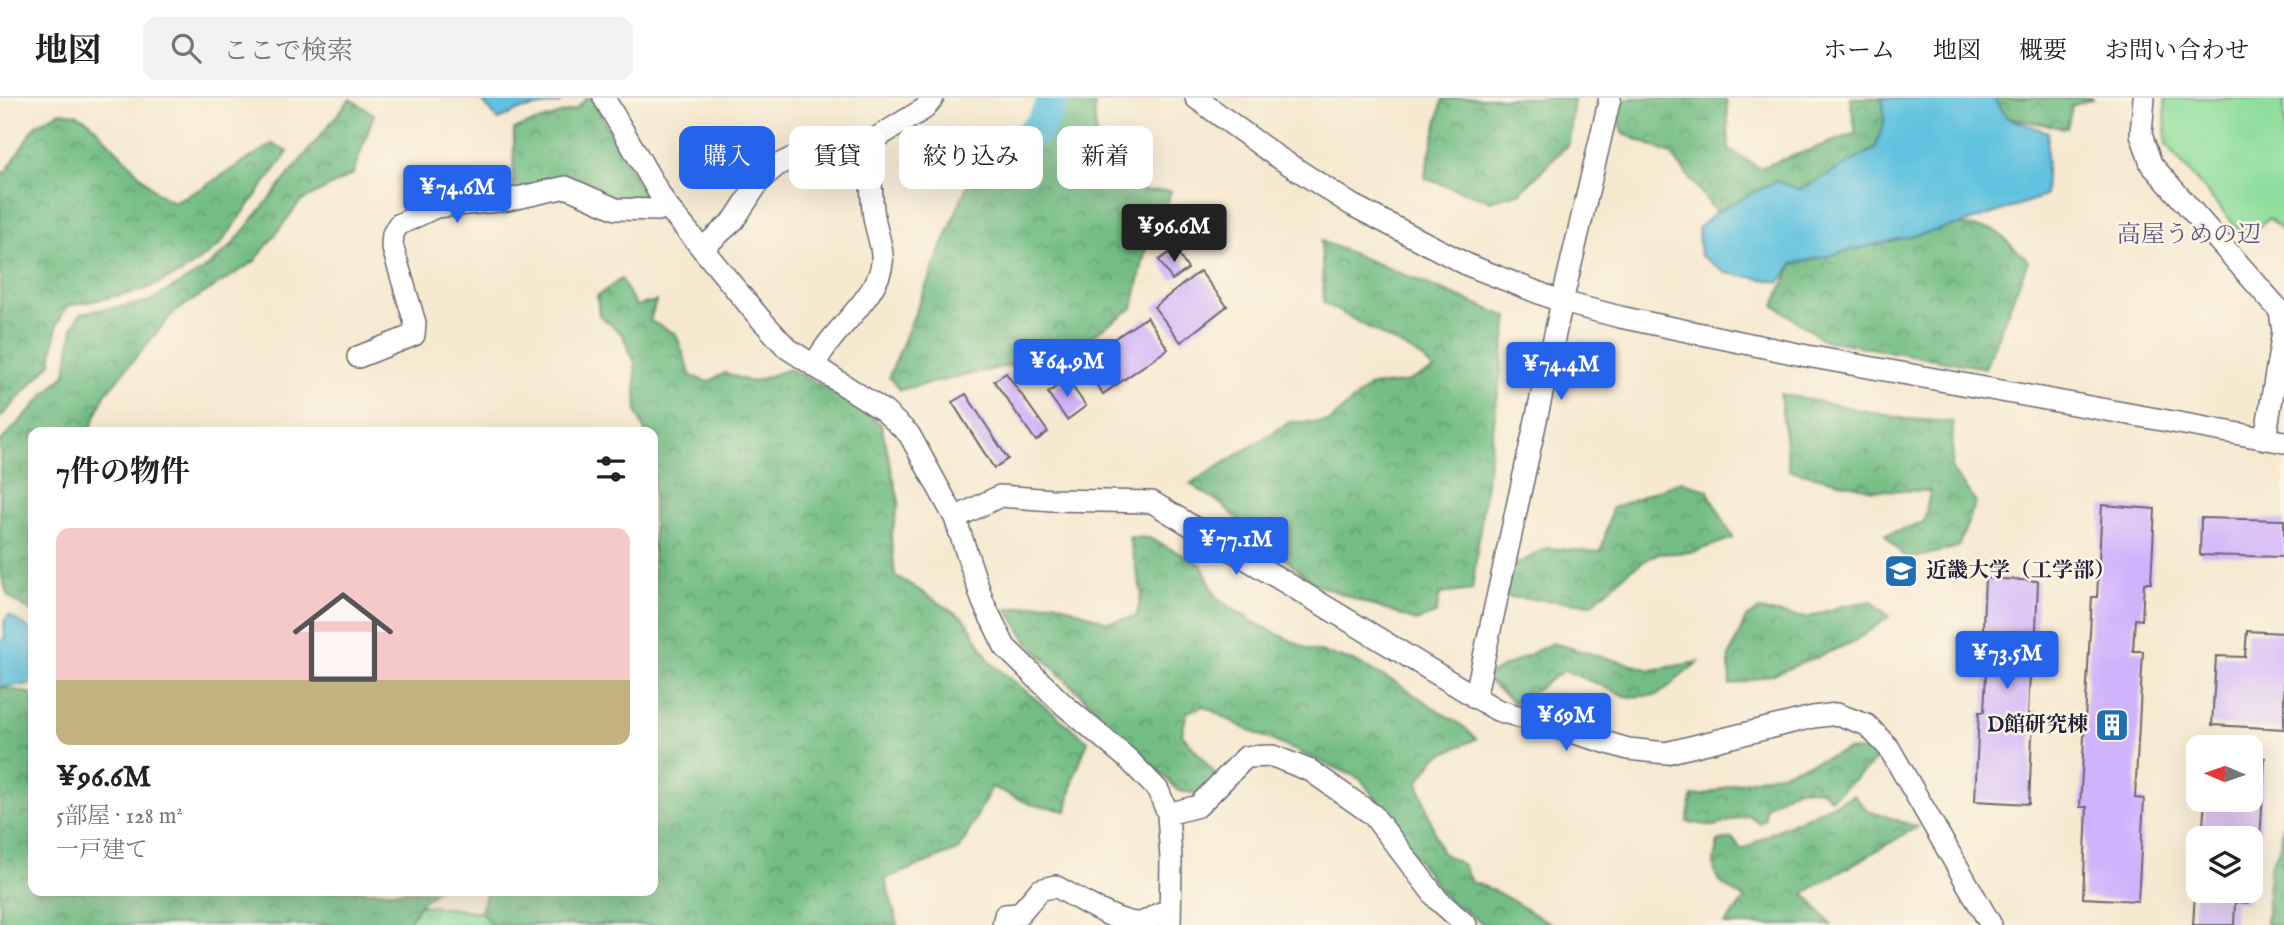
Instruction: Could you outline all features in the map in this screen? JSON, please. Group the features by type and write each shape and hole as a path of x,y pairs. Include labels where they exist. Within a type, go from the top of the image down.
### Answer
{"street":[{"path":"604,98 667,205 787,348 884,411 909,434 955,517 983,603 1005,647 1064,705 1128,759 1158,790 1168,814 1171,859 1170,918 1158,912 1141,923 1124,922 1055,886 1040,890 1019,914 1005,915 1003,925"},
{"path":"885,133 924,109 933,98"},
{"path":"1196,98 1273,154 1352,205 1468,265 1562,302 1620,317 1807,356 2275,440 2283,332 2280,311 2151,164 2141,134 2144,98"},
{"path":"1475,698 1610,98"},
{"path":"702,249 734,220 760,180 776,166 789,160"},
{"path":"358,357 414,335 415,323 392,245 393,234 398,225 420,213 436,207 509,200 566,187 615,209 658,211 667,205"},
{"path":"814,366 822,350 870,293 880,276 883,252 873,211 871,189"},
{"path":"955,517 1000,496 1152,502 1497,710 1628,749 1666,753 1813,717 1837,714 1867,725 1889,748 1984,923"},
{"path":"1168,814 1198,806 1246,758 1273,756 1311,771 1373,815 1438,900 1466,925"}],"green space":[{"path":"587,98 592,98 646,200 513,196 514,129 576,109"},
{"path":"1066,98 1094,98 1095,126 1057,126 1057,189 1171,191 1165,211 1145,252 1133,308 1066,353 900,390 889,377 966,189 1043,189 1045,130"},
{"path":"1443,98 1574,98 1569,143 1521,192 1491,201 1424,178"},
{"path":"1618,98 1722,98 1727,102 1729,150 1760,168 1856,133 1850,98 1882,98 1885,119 1875,149 1800,190 1776,181 1716,212 1671,154 1624,134 1616,115"},
{"path":"1994,98 2094,98 2072,106 2067,128 2007,118"},
{"path":"2165,98 2284,98 2284,233 2269,218 2245,237 2166,145"},
{"path":"350,99 374,114 353,174 300,202 255,261 173,313 105,394 91,427 28,427 28,610 8,596 0,571 0,442 66,373 73,327 81,313 148,302 205,269 232,245"},
{"path":"60,112 76,114 89,121 156,192 173,202 199,190 272,144 288,152 219,246 182,273 141,291 67,306 57,324 51,363 0,418 0,173 6,172 36,125"},
{"path":"1959,225 1995,230 2028,261 1985,368 1824,340 1774,305 1793,264"},
{"path":"1321,241 1508,317 1472,590 1440,594 1436,614 1416,621 1315,584 1217,501 1190,484 1290,422 1329,422 1369,386 1404,383 1434,370 1421,357 1324,303"},
{"path":"621,279 636,306 656,301 650,321 676,334 691,376 708,382 725,373 751,382 790,369 849,400 881,424 899,502 891,537 895,575 965,619 991,663 1088,741 1074,777 1067,811 1030,804 992,787 960,849 885,879 898,925 493,925 481,912 486,896 658,896 658,427 643,427 637,413 635,363 623,335 599,315 597,296"},
{"path":"1780,394 1906,419 1953,422 1952,470 1976,502 1958,547 1907,560 1885,535 1924,522 1930,491 1873,490 1789,470"},
{"path":"1681,481 1707,490 1733,538 1694,552 1657,554 1630,570 1592,604 1505,597 1507,570 1546,548 1601,552 1612,508"},
{"path":"1129,537 1149,538 1201,564 1217,598 1255,623 1308,649 1353,661 1395,682 1464,727 1476,739 1436,757 1418,782 1441,852 1463,865 1471,882 1503,895 1554,925 1485,925 1445,898 1361,779 1246,729 1204,706 1187,712 1182,734 1217,776 1200,794 1179,791 1029,644 1007,609 1055,602 1107,622 1136,617 1142,594"},
{"path":"1872,601 1889,617 1853,642 1775,674 1730,685 1729,657 1746,618 1759,610 1806,618 1842,606"},
{"path":"1552,643 1651,670 1698,662 1658,695 1627,697 1565,670 1515,704 1484,677"},
{"path":"0,687 28,693 28,896 430,896 419,905 407,925 0,925"},
{"path":"1848,750 1883,752 1831,799 1822,790 1797,788 1765,807 1765,819 1759,823 1749,815 1715,826 1687,822 1692,796 1705,795 1734,784 1781,773"},
{"path":"1854,795 1867,810 1917,827 1804,893 1832,925 1724,925 1745,899 1717,878 1714,864 1718,842 1732,838 1742,850 1771,833"},
{"path":"2284,814 2284,925 2266,925 2270,867 2281,844"},
{"path":"419,905 481,912 493,925 407,925"}],"water":[{"path":"480,98 566,98 560,103 519,110 498,120"},
{"path":"1882,98 1994,98 2007,118 2048,132 2045,196 1959,225 1793,264 1780,282 1726,273 1700,255 1698,228 1716,212 1776,181 1800,190 1875,149 1885,119"},
{"path":"9,615 28,628 28,684 0,687 0,643 5,636 4,622"}],"building":[{"path":"1191,218 1203,234 1191,244 1178,228"},
{"path":"1175,249 1188,269 1172,280 1159,260"},
{"path":"1200,271 1227,306 1181,342 1154,307"},
{"path":"1147,317 1168,349 1103,394 1081,361"},
{"path":"1006,373 1048,432 1036,441 994,381"},
{"path":"1067,379 1086,406 1067,420 1048,393"},
{"path":"966,394 1008,459 994,468 952,402"},
{"name":"D館研究棟","path":"2102,505 2155,509 2151,583 2144,583 2142,620 2135,619 2133,651 2143,651 2135,798 2144,799 2138,901 2083,898 2087,807 2080,807 2092,597 2097,597"},
{"path":"2201,518 2284,520 2284,557 2200,555"},
{"path":"1985,578 2038,581 2034,676 2030,676 2028,714 2033,714 2029,804 1975,801 1979,712 1984,712 1986,674 1981,674"},
{"path":"2247,631 2284,633 2284,729 2212,725 2216,656 2245,657"},
{"path":"2263,758 2265,758 2263,791"},
{"path":"2204,812 2262,812 2261,826 2203,826"},
{"path":"2194,903 2235,903 2234,925 2193,925"}],"waterway":[{"path":"1040,126 1055,98"}],"place":[{"name":"近畿大学（工学部）","path":"1901,571"},
{"name":"D館研究棟","path":"2112,725"}],"district":[{"name":"高屋うめの辺","path":"2189,235"}]}
